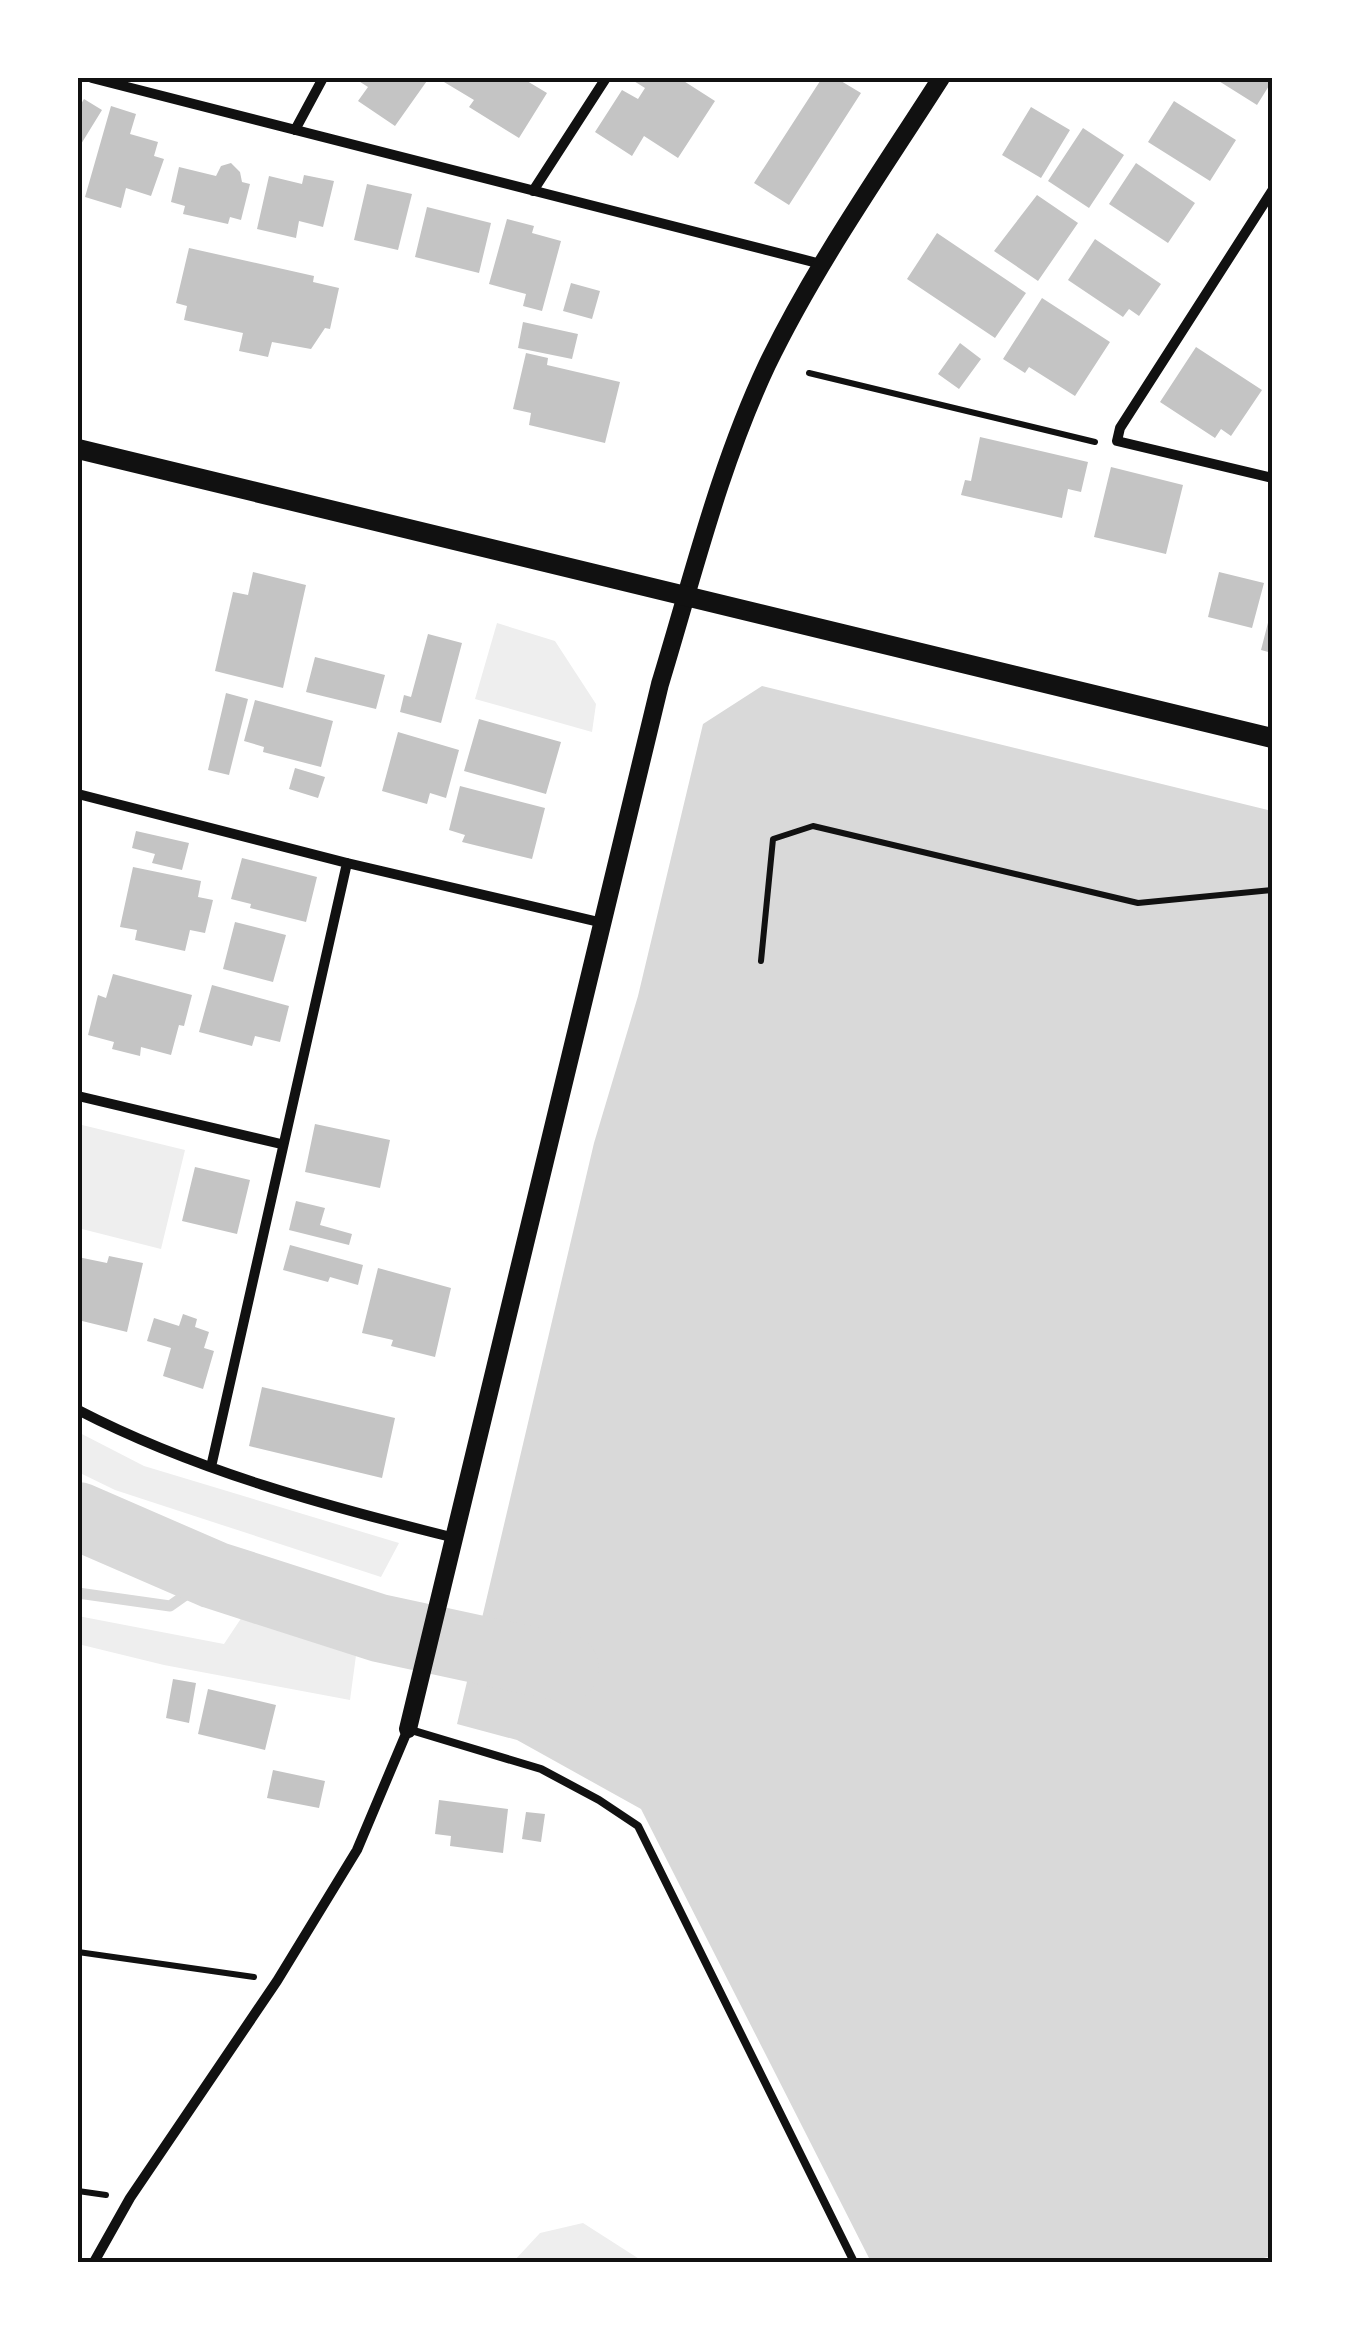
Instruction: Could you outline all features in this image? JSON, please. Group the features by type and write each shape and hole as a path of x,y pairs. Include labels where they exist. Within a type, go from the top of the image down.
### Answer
{"main road":[{"path":"78,449 1272,738"}],"street":[{"path":"92,78 821,264"},
{"path":"296,130 322,78"},
{"path":"533,191 606,78"},
{"path":"94,2262 130,2198 277,1981 357,1850 408,1729 660,684 708,514 766,367 821,264 941,78"},
{"path":"1272,191 1120,428 1117,440 1272,478"},
{"path":"78,794 602,923"},
{"path":"211,1468 348,863"},
{"path":"78,1096 282,1144"},
{"path":"78,1410 211,1468 318,1504 455,1538"}],"lane":[{"path":"408,1729 541,1769 638,1826 854,2262"}],"path":[{"path":"809,373 1089,442 1117,440"},
{"path":"761,961 773,839 813,826 1138,903 1272,890"},
{"path":"78,1952 277,1981"}],"shaded area":[{"path":"497,623 555,641 596,704 592,732 475,699"},
{"path":"762,686 1272,811 1272,2256 1247,2262 871,2262 641,1809 517,1740 457,1724 594,1143 638,996 703,724"},
{"path":"78,1124 185,1150 161,1249 78,1228"},
{"path":"78,1432 144,1466 399,1543 381,1577 115,1490 78,1472"},
{"path":"244,1614 357,1648 350,1700 164,1665 78,1644 78,1616 224,1644"},
{"path":"583,2223 644,2262 513,2262 540,2233"}],"building":[{"path":"354,78 429,78 395,126 358,101 368,87"},
{"path":"447,78 522,78 547,93 519,138 469,107 474,100 444,82"},
{"path":"629,78 679,78 715,101 678,158 644,136 632,156 595,132 622,90 638,99 645,88"},
{"path":"822,78 836,78 861,93 789,205 754,183"},
{"path":"1214,78 1272,78 1272,81 1257,105"},
{"path":"84,99 102,110 78,149 78,109"},
{"path":"1174,101 1236,140 1210,181 1148,142"},
{"path":"111,106 136,114 130,134 158,142 154,156 164,159 151,196 126,188 121,208 85,197"},
{"path":"1031,107 1070,130 1041,178 1002,155"},
{"path":"1083,128 1124,155 1089,208 1048,181"},
{"path":"231,163 240,172 242,182 250,184 241,220 230,217 228,224 183,214 185,206 171,202 179,167 216,176 221,166"},
{"path":"1136,163 1195,203 1168,243 1109,204"},
{"path":"304,175 334,181 323,227 299,221 296,238 257,229 269,176 302,184"},
{"path":"367,184 412,194 398,250 354,240"},
{"path":"1037,195 1078,223 1038,281 994,251"},
{"path":"427,207 491,223 479,273 415,257"},
{"path":"507,219 534,226 532,233 561,241 542,311 523,306 526,294 489,284"},
{"path":"937,233 1026,293 995,338 907,279"},
{"path":"1095,239 1161,284 1139,316 1129,309 1123,317 1068,280"},
{"path":"189,248 314,276 313,282 339,288 330,329 325,328 311,349 272,342 268,357 239,351 243,333 184,320 187,306 176,303"},
{"path":"571,283 600,291 592,319 563,311"},
{"path":"1042,298 1110,342 1075,396 1029,367 1025,373 1003,359"},
{"path":"523,322 578,334 572,359 518,348"},
{"path":"960,343 981,359 959,389 938,374"},
{"path":"1196,347 1262,390 1231,436 1221,429 1215,438 1160,402"},
{"path":"526,353 548,358 547,365 620,382 605,443 529,425 531,413 513,409"},
{"path":"980,437 1088,462 1081,492 1068,489 1062,518 961,495 965,480 971,481"},
{"path":"1111,467 1183,485 1166,554 1094,537"},
{"path":"253,572 306,585 283,688 215,671 233,592 248,595"},
{"path":"1219,572 1264,583 1252,628 1208,617"},
{"path":"1272,611 1272,653 1261,650"},
{"path":"428,634 462,643 441,723 400,712 404,695 411,697"},
{"path":"315,657 385,675 376,709 306,692"},
{"path":"226,693 248,699 229,775 208,770"},
{"path":"255,700 333,721 321,767 263,752 264,747 244,741"},
{"path":"479,719 561,742 546,794 464,771"},
{"path":"398,732 459,750 446,798 430,793 427,804 382,791"},
{"path":"295,768 325,777 318,798 289,789"},
{"path":"460,786 545,808 532,859 462,842 465,835 449,830"},
{"path":"136,831 189,843 182,870 152,863 155,854 132,848"},
{"path":"242,858 317,877 306,922 250,908 251,904 231,899"},
{"path":"133,867 201,881 198,897 213,900 205,933 190,930 185,951 135,940 137,930 120,927"},
{"path":"235,922 286,935 273,982 223,969"},
{"path":"113,974 192,995 171,1055 141,1047 140,1056 112,1049 114,1042 88,1035 98,995 106,998"},
{"path":"212,985 289,1006 280,1042 255,1036 252,1046 199,1032"},
{"path":"315,1124 390,1140 380,1188 305,1172"},
{"path":"195,1167 250,1180 237,1234 182,1221"},
{"path":"296,1201 325,1208 320,1225 352,1234 349,1245 289,1230"},
{"path":"290,1245 363,1265 358,1285 283,1270"},
{"path":"109,1256 143,1263 127,1332 78,1320 78,1257 107,1263"},
{"path":"378,1268 451,1288 435,1357 391,1346 393,1340 362,1333"},
{"path":"183,1314 197,1319 195,1327 209,1332 204,1348 214,1351 203,1389 163,1376 171,1348 147,1341 154,1318 179,1326"},
{"path":"262,1387 395,1418 382,1478 249,1446"},
{"path":"173,1679 196,1683 189,1723 166,1718"},
{"path":"208,1689 276,1705 265,1750 198,1734"},
{"path":"273,1770 325,1781 319,1808 267,1798"},
{"path":"439,1800 508,1809 503,1853 450,1846 451,1836 435,1834"},
{"path":"526,1812 545,1814 541,1842 522,1839"}],"waterway":[{"path":"78,1516 214,1575 379,1628 565,1668"},
{"path":"78,1593 170,1606 214,1575"}]}
